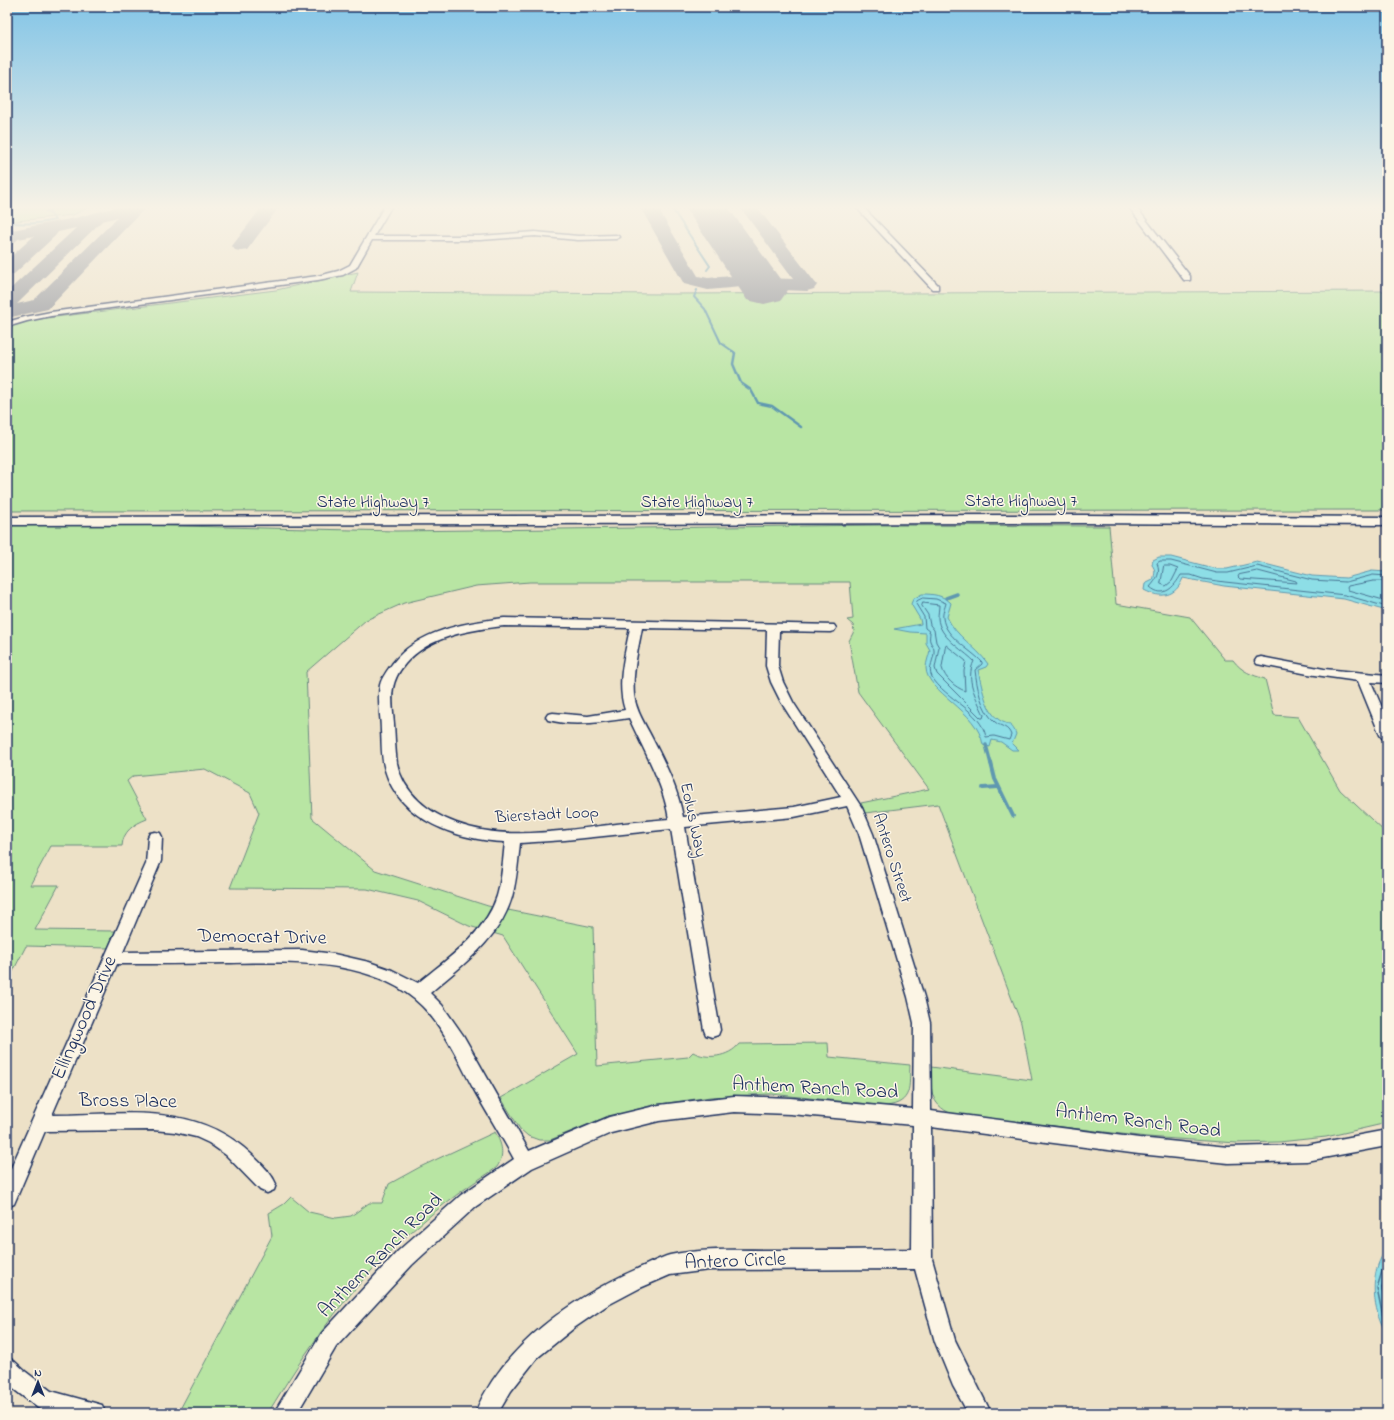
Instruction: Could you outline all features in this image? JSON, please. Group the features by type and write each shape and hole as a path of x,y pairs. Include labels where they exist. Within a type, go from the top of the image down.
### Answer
{"main road":[{"name":"State Highway 7","path":"7,521 1082,519 1387,521"}],"street":[{"path":"7,325 25,319 50,314 318,278 339,273"},
{"path":"922,273 935,287"},
{"path":"1183,273 1187,278"},
{"name":"Bierstadt Loop","path":"830,628 504,622 474,625 448,632 416,647 390,674 385,687 390,760 393,775 410,801 436,820 468,833 513,838 800,811 851,800"},
{"name":"Eolus Way","path":"636,625 628,695 633,713 670,788 678,823 712,1030"},
{"name":"Antero Street","path":"773,628 772,666 777,682 787,702 851,800 866,834 917,1001 922,1023 922,1118"},
{"path":"1261,661 1291,668 1363,678 1387,679"},
{"path":"1363,678 1387,735"},
{"path":"553,717 588,720 633,713"},
{"name":"Ellingwood Drive","path":"7,1198 154,860 154,837"},
{"path":"418,993 476,943 492,923 502,903 513,838"},
{"name":"Democrat Drive","path":"112,958 302,956 329,959 376,970 394,978 427,1000 440,1016 456,1040 500,1118 516,1143 525,1162"},
{"name":"Anthem Ranch Road","path":"285,1413 329,1340 405,1258 468,1201 525,1162 609,1125 659,1113 734,1104 790,1106 922,1118 1139,1146 1228,1155 1307,1153 1387,1138"},
{"path":"922,1118 922,1259 945,1342 961,1378 980,1413"},
{"name":"Bross Place","path":"40,1123 165,1122 186,1126 208,1134 229,1148 246,1162 267,1184"},
{"name":"Antero Circle","path":"486,1413 503,1383 530,1351 567,1321 599,1299 633,1281 669,1265 708,1260 922,1259"},
{"path":"7,1368 18,1380 46,1400 94,1413"}],"green space":[{"path":"358,273 351,292 671,294 1387,291 1387,510 7,511 7,323 276,290"},
{"path":"7,522 396,531 881,525 1109,526 1116,604 1190,617 1225,660 1233,660 1244,670 1265,679 1274,715 1298,717 1340,790 1387,834 1387,1123 1326,1137 1279,1142 1237,1143 1147,1137 952,1114 939,1106 933,1095 931,1067 1032,1080 1021,1023 938,804 865,813 861,803 929,789 858,692 849,641 854,631 853,625 847,620 853,619 850,582 530,582 476,586 404,603 366,620 306,672 312,818 375,870 488,906 593,927 597,1066 688,1057 693,1052 705,1056 718,1056 730,1052 739,1044 828,1043 829,1057 910,1065 908,1092 901,1101 895,1104 886,1106 771,1094 710,1097 653,1105 599,1120 550,1140 539,1140 528,1136 520,1129 501,1098 578,1054 503,936 469,926 418,901 367,889 230,888 259,813 250,793 205,769 133,776 127,781 147,819 138,823 127,832 124,836 122,846 51,846 30,885 59,885 35,930 115,931 108,948 26,946 7,983"},
{"path":"495,1132 502,1150 501,1158 497,1167 435,1211 381,1260 328,1322 268,1413 178,1413 272,1236 269,1213 284,1204 291,1197 309,1212 336,1218 351,1216 369,1203 382,1203 389,1184 420,1167"}],"water":[{"path":"1159,557 1171,557 1217,569 1227,569 1257,562 1312,576 1346,578 1372,571 1387,572 1387,611 1344,599 1224,586 1183,578 1172,593 1156,595 1144,590 1145,584 1154,578 1155,572 1152,565 1153,560"},
{"path":"922,594 930,594 945,598 951,603 947,617 961,636 988,664 986,667 978,670 987,704 998,719 1012,727 1016,734 1012,744 1018,750 1012,750 1001,742 992,740 990,747 983,745 979,733 972,722 934,685 928,677 926,666 930,650 926,643 926,633 894,629 921,624 920,619 911,604 913,599"},
{"path":"1387,1249 1387,1334 1378,1314 1374,1291 1377,1268"}],"waterway":[{"path":"697,290 694,297 705,309 721,343 734,352"},
{"path":"732,351 735,353 733,364 741,383 751,390 758,403 772,406 801,427"},
{"path":"946,598 957,594"},
{"path":"986,745 991,764"},
{"path":"991,763 995,779 1013,816"},
{"path":"983,788 998,787"}],"taxiway":[{"path":"7,303 39,273"},
{"path":"7,312 41,305 72,273"},
{"path":"686,273 691,280 708,284 757,280"},
{"path":"759,283 807,285 798,273"}],"runway":[{"path":"752,273 764,290"}]}
